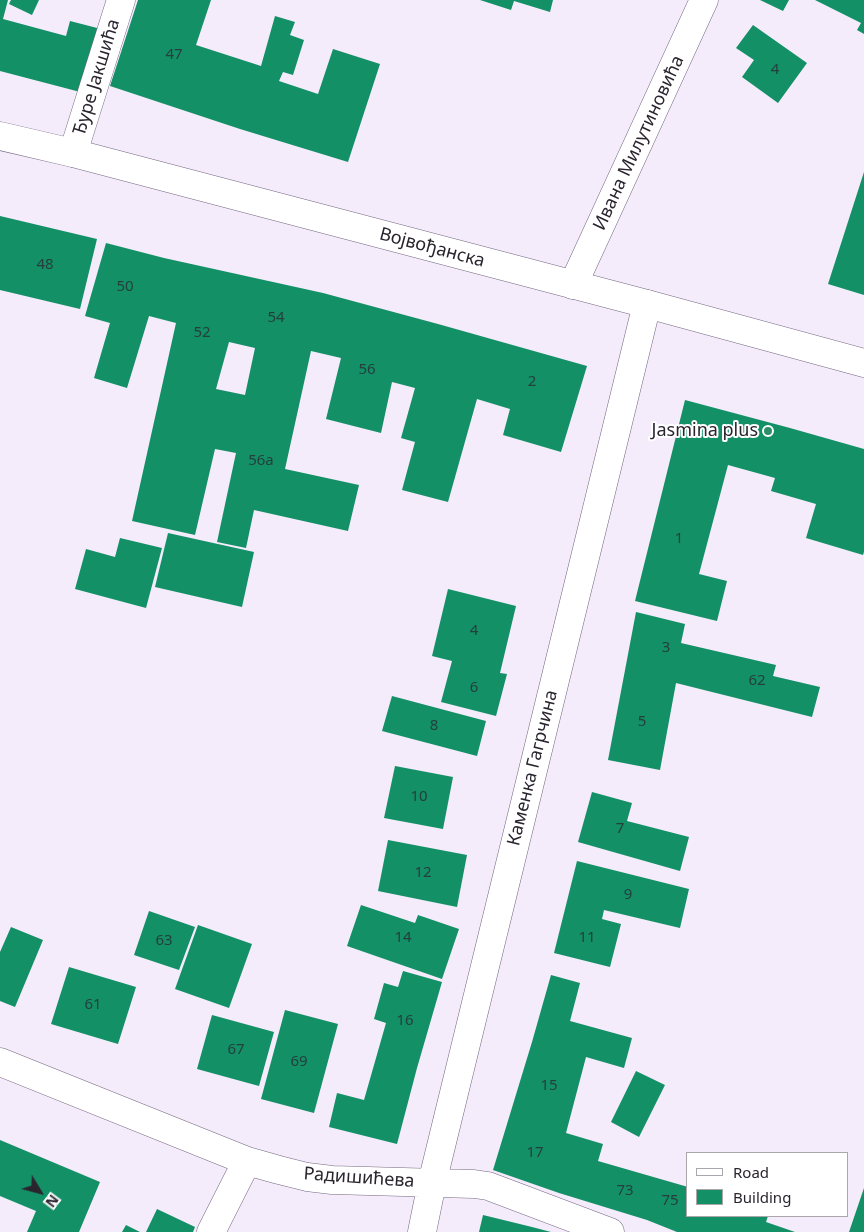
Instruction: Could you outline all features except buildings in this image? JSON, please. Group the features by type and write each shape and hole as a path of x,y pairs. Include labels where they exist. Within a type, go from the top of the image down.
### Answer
{"street":[{"name":"Ђуре Јакшића","path":"73,153 121,0"},
{"name":"Ивана Милутиновића","path":"573,285 704,0"},
{"name":"Војвођанска","path":"0,136 73,153 864,363"},
{"name":"Каменка Гагрчина","path":"422,1232 432,1183 647,304"},
{"name":"Радишићева","path":"0,1062 247,1161 307,1177 332,1180 488,1186 610,1232"},
{"path":"211,1232 247,1161"}],"place":[{"name":"Jasmina plus","path":"768,431"}]}
